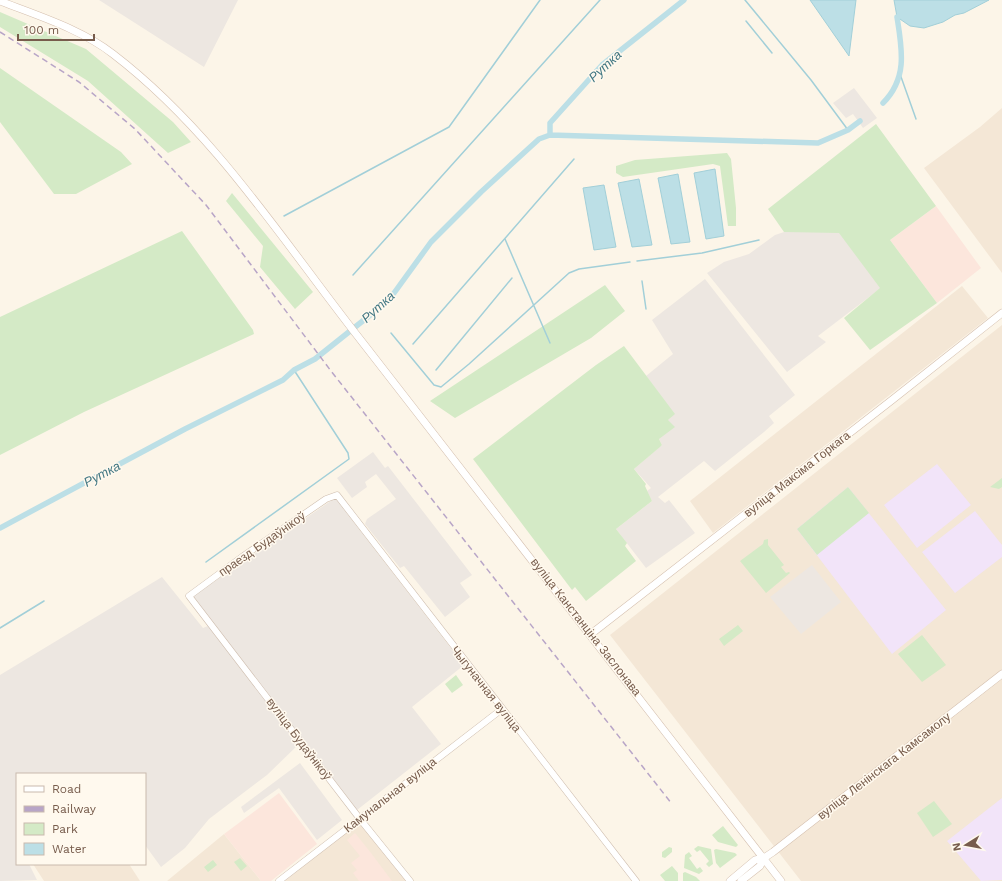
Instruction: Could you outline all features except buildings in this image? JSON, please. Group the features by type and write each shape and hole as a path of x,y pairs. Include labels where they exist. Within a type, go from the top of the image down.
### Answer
{"main road":[{"name":"вуліца Канстанціна Заслонава","path":"0,1 66,28 110,51 172,105 218,154 362,342 591,634 781,881"},
{"name":"вуліца Максіма Горкага","path":"591,634 1002,313"},
{"name":"вуліца Ленінскага Камсамолу","path":"730,881 755,860 764,858 1002,674"},
{"name":"вуліца Ленінскага Камсамолу","path":"741,881 760,866 764,858"}],"street":[{"name":"праезд Будаўнікоў","path":"189,596 242,557 326,499 337,495"},
{"name":"Чыгуначная вуліца","path":"337,495 636,881"},
{"name":"вуліца Будаўнікоў","path":"189,596 360,819 410,881"},
{"name":"Камунальная вуліца","path":"279,881 502,709"}],"shaded area":[{"path":"99,0 238,0 204,67"},
{"path":"854,88 877,118 863,128 853,114 846,118 833,103"},
{"path":"1002,108 1002,273 924,168 980,127"},
{"path":"936,206 981,268 937,303 890,240"},
{"path":"784,232 839,232 881,288 818,336 826,342 787,372 707,273 724,262 749,254 775,235"},
{"path":"705,279 795,395 769,416 774,423 715,471 704,461 658,497 665,503 669,500 695,533 646,568 616,529 652,501 647,491 651,488 634,469 662,445 659,439 668,420 674,414 646,376 673,354 652,320"},
{"path":"962,286 988,318 713,533 690,501"},
{"path":"1002,325 1002,881 801,881 610,635"},
{"path":"373,452 385,468 388,466 472,575 460,583 470,597 445,617 404,566 400,568 365,524 367,519 396,499 376,474 365,482 367,487 352,498 337,478"},
{"path":"937,464 971,505 917,548 884,505"},
{"path":"848,487 946,610 892,654 797,529"},
{"path":"335,498 464,665 412,707 441,744 357,810 192,597"},
{"path":"975,511 1002,545 1002,557 955,593 922,552"},
{"path":"812,565 841,602 801,634 770,597"},
{"path":"162,577 203,628 208,626 300,743 267,775 209,819 185,848 161,867 146,846 146,773 16,773 16,865 30,865 37,880 0,881 0,675"},
{"path":"300,763 342,820 317,840 279,788 244,813 241,807"},
{"path":"279,793 317,844 271,881 261,881 224,834"},
{"path":"1002,798 1002,880 981,881 947,841"},
{"path":"363,819 407,881 285,881"},
{"path":"355,833 392,881 359,881 353,873 357,870 351,863 360,856 347,840"},
{"path":"224,834 261,881 167,881"},
{"path":"34,865 130,865 140,881 44,881"}],"green space":[{"path":"0,12 86,49 173,122 191,142 168,153 88,81 0,27"},
{"path":"0,68 121,152 132,164 76,194 54,194 0,122"},
{"path":"876,124 936,206 890,240 937,303 870,350 844,318 880,288 839,233 784,232 768,209"},
{"path":"727,153 731,159 736,208 736,226 728,226 720,166 713,164 623,177 616,173 616,166 635,160"},
{"path":"232,193 313,292 295,309 260,267 263,246 226,201"},
{"path":"182,231 253,330 254,334 84,412 0,455 0,317"},
{"path":"605,285 625,311 591,338 455,418 430,401"},
{"path":"624,346 675,414 668,420 675,427 659,439 662,445 634,469 646,484 645,486 652,501 616,529 627,543 625,546 636,561 586,601 575,587 572,590 473,459 596,365"},
{"path":"1002,478 1002,487 999,489 990,487"},
{"path":"848,487 869,513 817,555 797,529"},
{"path":"768,539 768,545 784,565 781,567 786,573 790,573 766,593 740,561 763,544 764,540"},
{"path":"738,625 743,631 724,646 719,639"},
{"path":"922,635 946,665 922,682 898,654"},
{"path":"456,675 463,685 452,693 445,684"},
{"path":"934,801 952,824 933,837 917,813"},
{"path":"723,826 738,845 736,847 718,842 712,835"},
{"path":"698,846 711,849 713,864 709,867 706,864 709,861 700,850 697,852 694,849"},
{"path":"669,847 672,848 672,852 665,858 662,857 662,852"},
{"path":"716,849 735,853 737,855 720,868 716,863 714,850"},
{"path":"689,852 692,856 689,858 697,869 700,867 703,871 699,874 684,868 685,855"},
{"path":"240,858 247,866 241,871 234,862"},
{"path":"213,860 217,865 208,872 204,867"},
{"path":"672,866 678,873 678,881 665,881 660,875"},
{"path":"685,872 696,877 700,881 683,881 683,873"}],"water":[{"path":"810,0 856,0 849,56"},
{"path":"894,0 989,0 964,13 955,15 943,22 924,28 910,26 897,17"},
{"path":"715,169 724,236 706,239 694,173"},
{"path":"678,174 690,242 671,244 658,178"},
{"path":"639,179 652,245 632,247 618,183"},
{"path":"604,185 616,247 594,250 583,188"}],"waterway":[{"path":"284,216 449,127 540,0"},
{"path":"353,275 600,0"},
{"name":"Рутка","path":"0,528 185,429 283,380 294,370 315,359 389,300 431,242 481,192 539,139 550,135 550,123 602,65 684,0"},
{"path":"745,0 811,80 848,130"},
{"path":"883,103 891,93 900,73 901,52 897,17"},
{"path":"746,21 772,53"},
{"path":"900,74 916,119"},
{"path":"550,135 818,143 848,130 860,121"},
{"path":"413,344 574,159"},
{"path":"505,239 550,343"},
{"path":"637,261 702,253 759,240"},
{"path":"391,333 434,385 441,387 469,364 569,273 579,269 630,262"},
{"path":"436,370 512,278"},
{"path":"642,281 646,309"},
{"path":"206,562 349,459 348,453 294,370"},
{"path":"0,628 44,601"}],"railway":[{"path":"0,32 79,82 135,129 206,205 331,371 672,804"}]}
